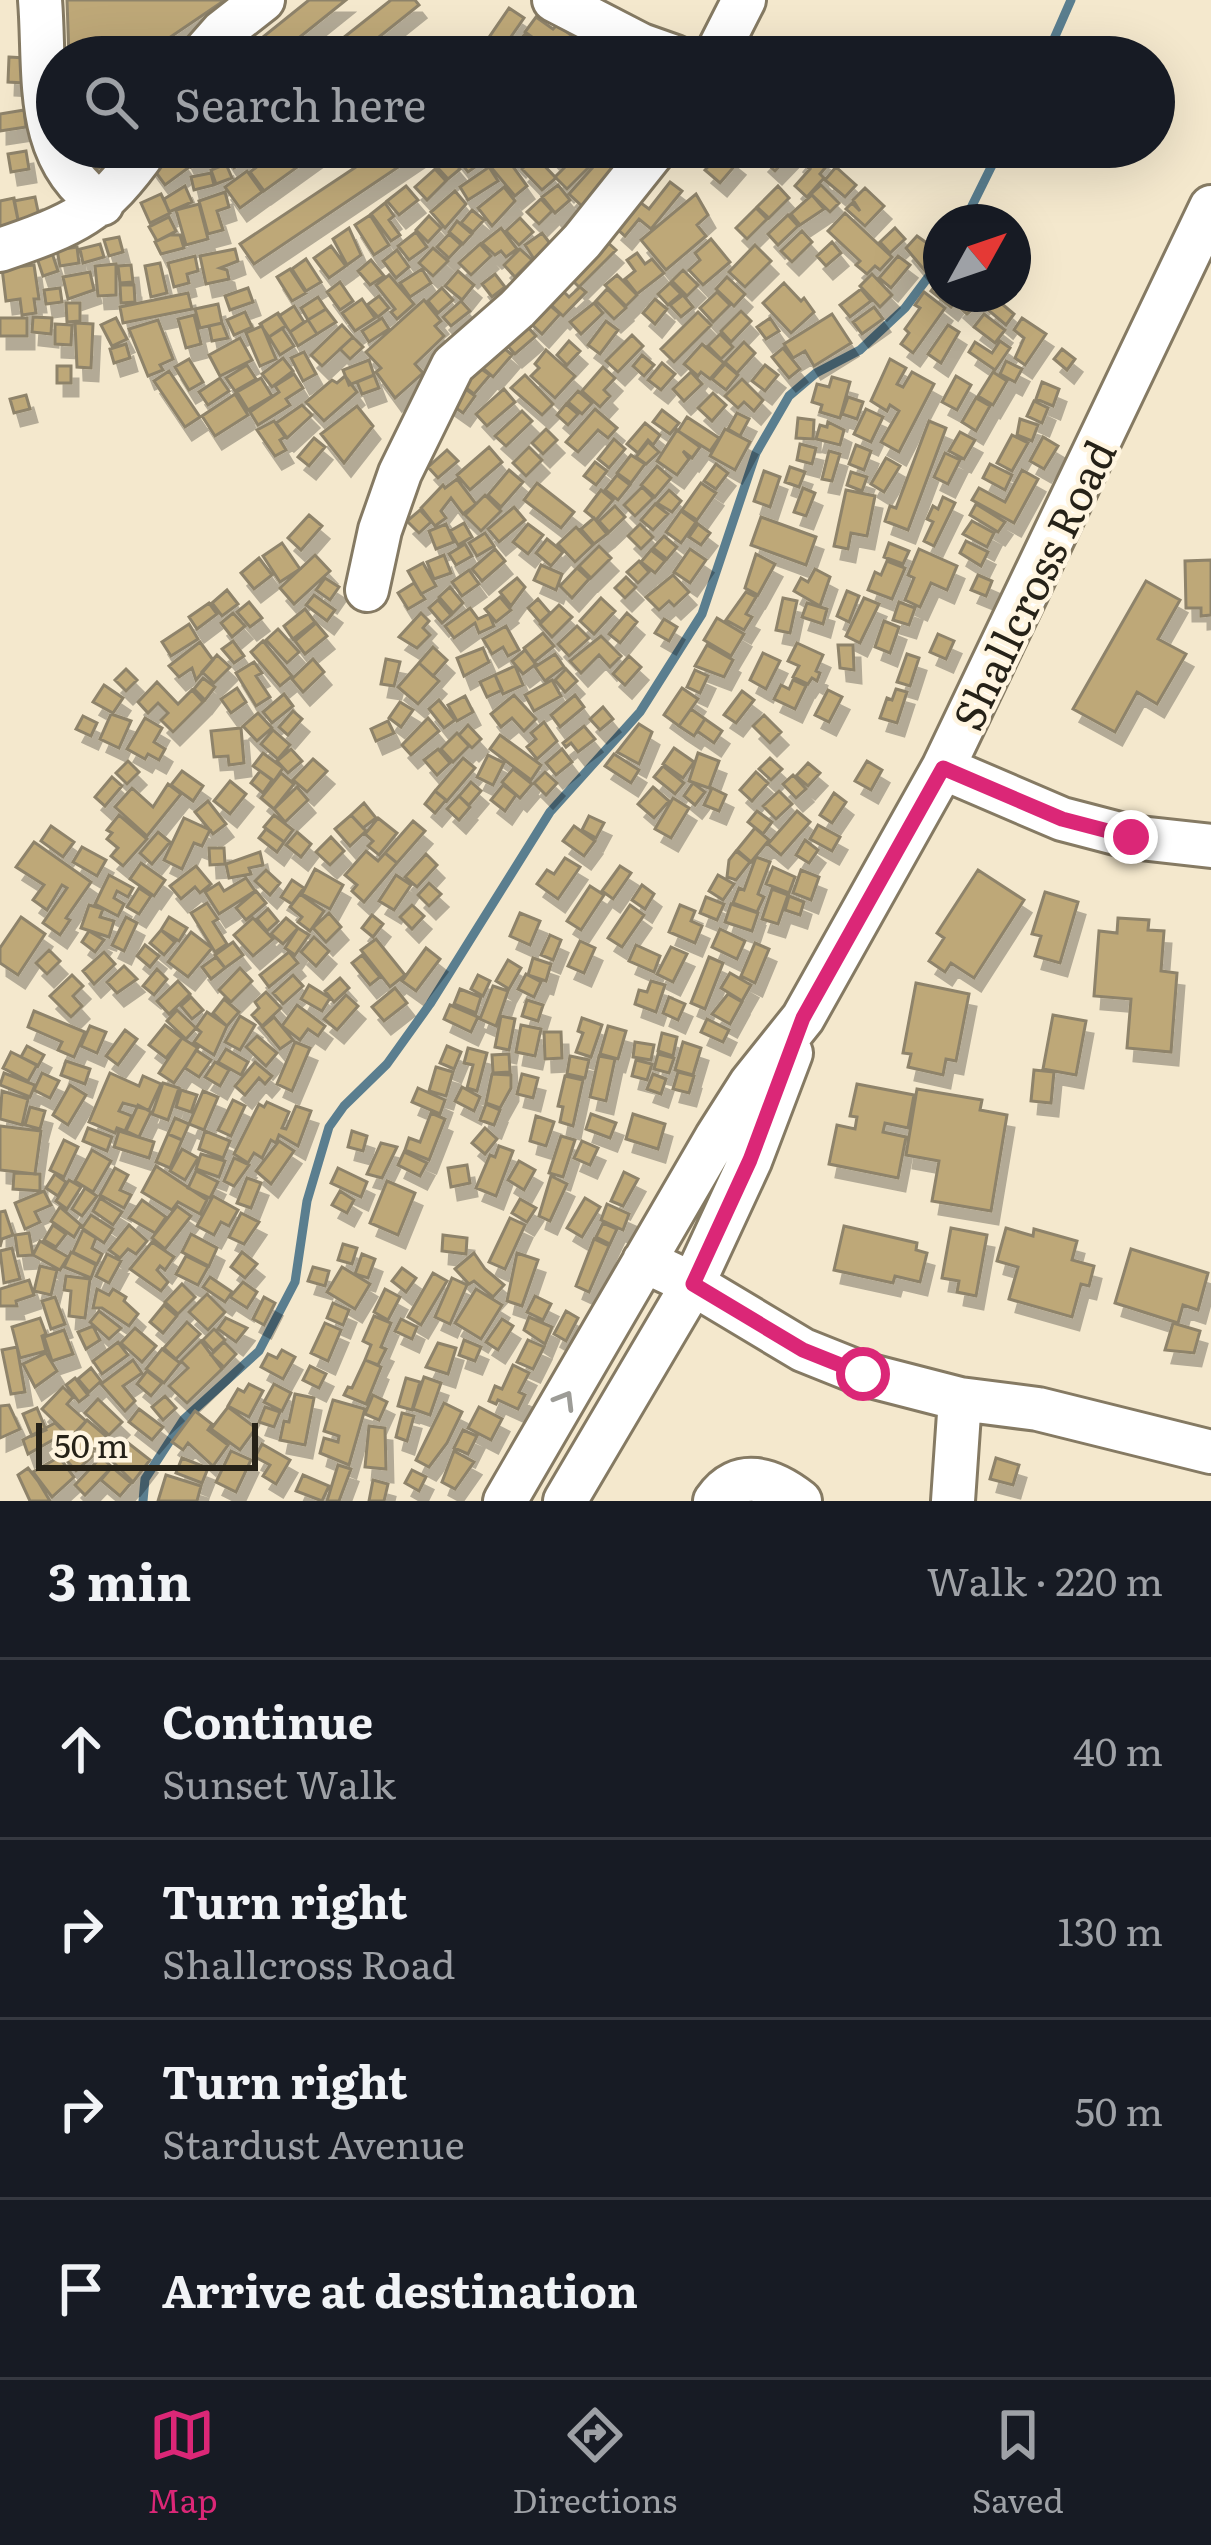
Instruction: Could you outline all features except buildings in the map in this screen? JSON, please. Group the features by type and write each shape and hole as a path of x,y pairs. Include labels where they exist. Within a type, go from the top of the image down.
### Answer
{"street":[{"path":"40,0 42,36"},
{"path":"218,36 263,0"},
{"path":"554,0 624,36"},
{"path":"726,36 744,0"},
{"path":"64,168 86,194 102,204"},
{"path":"0,250 66,226 102,204 131,168"},
{"path":"368,590 380,530 400,473 453,365 517,309 582,241 640,168"},
{"name":"Shallcross Road","path":"565,1501 693,1284 750,1160 803,1018 943,768 1211,207"},
{"path":"943,768 1062,819 1131,837 1211,846"},
{"name":"Shallcross Road","path":"505,1501 751,1083 803,1018"},
{"path":"644,1261 693,1284 803,1350 863,1374 960,1399 1038,1409 1211,1452"},
{"path":"953,1501 960,1399"},
{"path":"715,1501 727,1486 741,1479 763,1478 800,1501"}],"waterway":[{"path":"1055,36 1071,0"},
{"path":"973,204 991,168"},
{"path":"143,1501 145,1479 184,1419 259,1351 295,1282 307,1201 329,1127 387,1064 550,812 640,712 702,614 756,453 789,396 816,373 860,350 923,284"}],"route":[{"path":"863,1374 803,1350 693,1284 750,1160 803,1018 943,768 1062,819 1131,837"}]}
